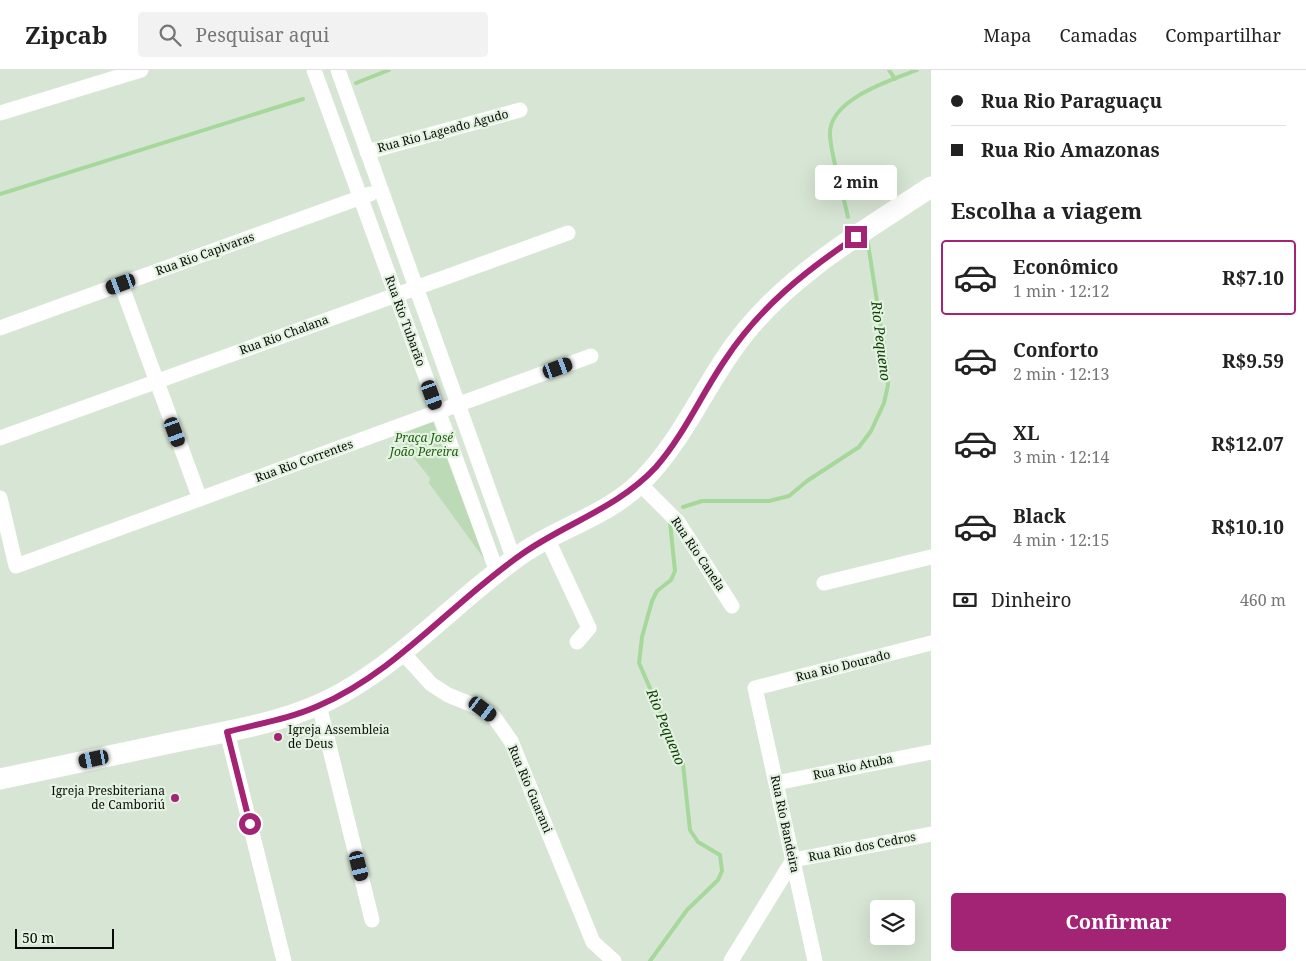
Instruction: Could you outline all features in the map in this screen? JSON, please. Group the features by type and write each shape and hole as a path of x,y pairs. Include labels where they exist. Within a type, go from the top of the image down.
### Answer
{"street":[{"path":"0,113 141,70"},
{"name":"Rua Rio Tubarão","path":"314,70 438,412 505,566"},
{"name":"Rua Rio Tubarão","path":"338,70 458,404 505,566"},
{"name":"Rua Rio Lageado Agudo","path":"367,152 520,110"},
{"path":"0,778 227,732 296,714 319,706 361,682 403,653 505,566 547,538 612,504 640,484 658,465 681,432 734,346 776,298 834,252 931,188"},
{"name":"Rua Rio Capivaras","path":"0,328 381,190"},
{"name":"Rua Rio Chalana","path":"0,438 568,233"},
{"path":"121,284 200,499"},
{"name":"Rua Rio Correntes","path":"0,498 16,566 591,356"},
{"name":"Rua Rio Canela","path":"640,484 668,510 682,528 732,606"},
{"path":"547,538 589,628 577,642"},
{"path":"824,583 931,557"},
{"name":"Rua Rio Dourado","path":"755,688 931,643"},
{"name":"Rua Rio Guarani","path":"403,653 431,684 448,694 483,709 502,727 511,741 593,942 614,961"},
{"name":"Rua Rio Bandeira","path":"755,688 814,961"},
{"path":"319,706 372,920"},
{"path":"227,732 284,961"},
{"name":"Rua Rio Atuba","path":"776,783 931,752"},
{"name":"Rua Rio dos Cedros","path":"792,860 931,834"},
{"path":"732,961 792,860"}],"green space":[{"name":"Praça José João Pereira","path":"433,422 485,560 429,483 430,478 396,436"}],"waterway":[{"path":"356,83 389,70"},
{"path":"889,70 895,79"},
{"name":"Rio Pequeno","path":"848,217 831,144 832,122 839,111 863,93 917,70"},
{"path":"0,194 303,99"},
{"name":"Rio Pequeno","path":"683,507 702,501 769,501 789,496 807,481 859,447 871,431 884,403 888,385 887,365 868,244"},
{"name":"Rio Pequeno","path":"650,961 687,910 718,880 722,871 720,855 698,842 690,830 683,764 639,663 642,637 652,601 657,591 671,580 675,571 670,522"}],"place":[{"name":"Igreja Assembleia de Deus","path":"278,737"},
{"name":"Igreja Presbiteriana de Camboriú","path":"175,798"}],"route":[{"path":"250,824 227,732 296,714 319,706 346,691 403,653 494,574 523,553 547,538 612,504 634,489 658,465 669,450 724,361 746,331 776,298 794,282 856,237"}]}
